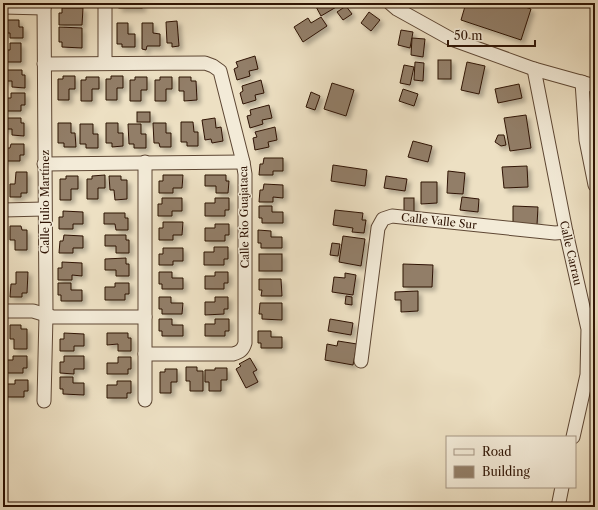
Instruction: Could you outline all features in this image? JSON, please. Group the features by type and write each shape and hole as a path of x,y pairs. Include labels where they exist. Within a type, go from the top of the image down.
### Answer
{"street":[{"path":"105,3 105,63"},
{"path":"3,7 44,5"},
{"name":"Calle Julio Martínez","path":"44,5 44,209 46,315 44,401"},
{"path":"396,5 451,39 534,69 589,84 586,140 595,185"},
{"name":"Calle Río Guajataca","path":"44,64 205,63 220,71 245,174 245,343 243,349 238,353 233,354 146,354"},
{"name":"Calle Carrau","path":"534,69 566,232 588,329 586,375 573,436"},
{"path":"146,162 146,400"},
{"path":"44,164 243,162"},
{"path":"3,210 44,209"},
{"name":"Calle Valle Sur","path":"361,361 378,228 383,219 392,216 555,233 566,232"},
{"path":"3,310 33,311 53,317 146,317"},
{"path":"558,507 562,488"}],"building":[{"path":"119,3 142,3 142,8 119,8"},
{"path":"314,3 343,3 321,16"},
{"path":"466,3 513,3 531,9 521,40 461,20"},
{"path":"346,6 352,14 343,20 337,12"},
{"path":"62,8 83,8 82,25 59,25 59,13 62,13"},
{"path":"369,12 380,20 371,31 361,23"},
{"path":"321,17 327,26 303,42 294,27 308,18 311,23"},
{"path":"3,20 19,20 19,27 23,27 23,38 10,38 10,33 3,33"},
{"path":"177,21 179,46 172,47 172,43 167,43 166,22"},
{"path":"117,23 128,23 128,34 135,34 135,47 122,47 122,44 117,44"},
{"path":"142,23 153,23 153,33 160,34 160,46 147,46 146,50 142,49"},
{"path":"59,27 82,28 82,48 62,47 62,42 59,42"},
{"path":"401,30 413,32 410,48 398,45"},
{"path":"412,38 425,39 423,57 411,55"},
{"path":"10,43 21,43 21,62 3,62 3,50 10,50"},
{"path":"255,56 258,69 249,71 250,76 237,80 234,69 238,67 236,62"},
{"path":"438,60 451,60 451,79 438,79"},
{"path":"415,62 424,63 423,81 414,80"},
{"path":"467,62 485,66 479,94 461,90"},
{"path":"404,65 414,67 410,85 400,83"},
{"path":"3,70 22,70 22,75 25,75 25,88 12,87 12,81 3,81"},
{"path":"63,76 75,76 75,89 69,89 69,100 58,100 58,79 63,79"},
{"path":"111,76 123,76 123,88 117,88 117,100 106,100 106,79 111,79"},
{"path":"86,77 99,77 99,89 92,89 92,101 81,101 81,80 86,80"},
{"path":"135,77 147,77 147,90 141,90 141,101 130,101 130,80 135,80"},
{"path":"160,77 172,77 172,89 166,89 166,101 155,101 155,80 160,80"},
{"path":"179,77 191,77 191,81 196,81 197,100 184,101 184,91 179,91"},
{"path":"261,80 264,93 255,95 256,100 243,104 240,93 243,91 242,86"},
{"path":"332,83 354,90 346,116 324,109"},
{"path":"519,84 522,98 498,103 495,89"},
{"path":"403,89 418,94 414,106 399,101"},
{"path":"311,92 320,96 315,110 306,107"},
{"path":"11,93 25,93 25,105 21,105 21,111 3,111 3,98 11,98"},
{"path":"269,105 272,118 262,120 263,124 250,128 247,116 251,115 250,110"},
{"path":"137,112 150,112 150,122 137,122"},
{"path":"526,115 531,148 510,151 504,118"},
{"path":"3,118 21,118 21,123 24,123 24,136 12,135 12,129 3,129"},
{"path":"215,118 216,128 221,127 223,141 212,143 211,139 205,140 202,120"},
{"path":"181,122 193,122 194,132 198,132 198,146 187,146 187,142 181,142"},
{"path":"58,123 71,123 71,133 75,133 76,147 64,147 64,143 58,143"},
{"path":"106,123 118,123 118,133 123,133 123,146 112,147 112,143 106,143"},
{"path":"153,123 166,123 166,133 171,133 171,147 160,147 159,143 154,143"},
{"path":"80,124 93,124 93,134 98,134 98,148 86,148 86,144 80,144"},
{"path":"128,124 141,124 141,134 146,134 146,148 134,148 134,144 129,144"},
{"path":"275,127 277,140 268,142 269,147 255,150 253,138 257,137 255,132"},
{"path":"498,135 504,135 506,145 501,146 495,142"},
{"path":"413,141 432,146 428,162 408,157"},
{"path":"11,144 24,144 24,155 20,155 20,161 3,161 3,148 10,148"},
{"path":"264,158 283,158 283,171 273,171 273,175 259,175 260,164 263,164"},
{"path":"333,165 367,170 365,186 331,181"},
{"path":"527,166 528,187 504,188 502,167"},
{"path":"4,171 4,193 3,193"},
{"path":"448,171 465,173 463,194 447,193"},
{"path":"16,172 27,172 27,193 21,193 21,197 10,197 10,184 15,184"},
{"path":"105,175 105,188 98,188 98,199 87,199 87,179 92,179 92,176"},
{"path":"163,175 183,175 182,188 173,188 173,193 159,193 159,181 163,181"},
{"path":"205,175 226,175 226,181 229,181 228,193 216,193 216,186 205,186"},
{"path":"66,176 78,176 78,189 71,189 71,200 60,200 60,179 66,179"},
{"path":"109,176 121,176 121,180 127,180 127,199 115,200 114,190 110,190"},
{"path":"386,176 407,179 405,191 384,188"},
{"path":"421,182 437,182 437,203 421,204"},
{"path":"264,184 283,185 283,198 273,197 273,202 259,202 260,190 263,190"},
{"path":"462,197 479,199 478,212 460,210"},
{"path":"162,198 182,198 182,211 172,211 172,216 158,216 158,204 162,204"},
{"path":"215,198 229,198 229,210 225,210 225,216 205,216 205,203 215,203"},
{"path":"404,198 414,198 414,212 404,212"},
{"path":"259,206 272,206 272,212 283,212 283,223 262,223 262,218 259,218"},
{"path":"513,206 538,207 537,225 513,224"},
{"path":"335,210 363,213 362,220 366,220 364,233 352,232 353,228 333,225"},
{"path":"63,211 83,212 83,224 73,224 73,229 59,229 59,217 63,217"},
{"path":"104,213 125,213 125,218 128,218 128,230 116,230 115,224 104,224"},
{"path":"163,222 183,222 182,235 173,235 173,240 159,240 159,228 163,228"},
{"path":"215,224 229,224 229,235 225,235 225,241 205,241 205,228 215,228"},
{"path":"3,225 5,225 5,237 3,237"},
{"path":"10,226 21,226 22,230 27,230 27,250 15,250 15,240 10,240"},
{"path":"258,230 271,231 271,237 282,237 282,248 261,248 261,243 258,243"},
{"path":"64,235 83,236 83,248 73,248 73,253 59,253 60,241 63,241"},
{"path":"105,235 126,235 126,240 129,240 129,253 116,253 116,246 105,246"},
{"path":"343,236 365,239 361,266 339,262"},
{"path":"332,243 340,244 338,256 330,255"},
{"path":"214,247 228,247 228,259 224,259 224,265 204,265 204,252 214,252"},
{"path":"163,248 183,248 183,261 173,261 173,265 159,265 159,254 163,254"},
{"path":"259,254 282,254 282,271 259,271"},
{"path":"126,258 126,264 129,264 129,276 116,276 116,270 105,270 105,259"},
{"path":"62,262 82,263 82,276 72,275 72,280 58,280 58,268 62,268"},
{"path":"403,264 433,265 432,287 403,287"},
{"path":"16,272 28,272 27,293 22,293 22,297 10,297 11,284 16,284"},
{"path":"159,272 172,272 172,278 183,278 183,289 162,289 162,284 159,284"},
{"path":"215,272 228,272 228,283 224,283 224,289 205,289 205,276 215,276"},
{"path":"345,273 356,275 353,295 332,292 334,277 345,278"},
{"path":"259,279 281,279 282,296 261,296 262,290 259,290"},
{"path":"3,283 5,283 5,297 3,297"},
{"path":"58,283 71,283 71,290 82,290 82,301 61,301 61,295 58,295"},
{"path":"115,283 129,283 129,294 125,294 125,300 105,300 105,287 115,287"},
{"path":"418,291 418,311 401,312 401,300 395,300 395,292"},
{"path":"346,296 352,297 352,305 345,304"},
{"path":"159,297 171,297 171,303 183,303 182,314 162,314 162,309 159,309"},
{"path":"215,297 228,297 228,309 224,309 224,314 205,315 205,302 215,302"},
{"path":"260,303 282,303 282,320 262,319 262,314 259,314"},
{"path":"159,319 172,319 172,325 183,325 183,336 162,336 162,331 159,331"},
{"path":"215,319 229,319 229,331 225,331 225,336 205,336 205,324 215,324"},
{"path":"330,319 353,323 351,335 328,331"},
{"path":"10,325 21,325 21,329 27,329 27,349 14,349 14,339 10,339"},
{"path":"258,331 271,331 271,337 282,337 282,348 261,348 261,343 258,343"},
{"path":"64,333 84,334 84,346 74,346 74,351 60,351 60,339 64,339"},
{"path":"107,333 128,333 128,338 131,338 131,351 118,351 118,344 107,345"},
{"path":"338,341 357,344 353,365 325,360 327,344 337,346"},
{"path":"13,356 27,356 27,368 23,368 23,373 3,373 3,360 13,360"},
{"path":"64,356 84,356 84,369 74,369 74,374 60,373 60,362 64,362"},
{"path":"118,357 131,357 131,369 128,369 128,374 107,374 107,363 118,363"},
{"path":"250,358 257,370 253,372 258,382 246,388 236,369 241,366 239,364"},
{"path":"186,367 197,367 197,371 203,371 203,391 190,391 190,381 186,381"},
{"path":"215,368 227,368 227,380 221,380 221,391 209,391 209,382 205,382 205,370 215,370"},
{"path":"165,369 177,369 177,382 171,382 171,393 160,393 160,372 165,372"},
{"path":"60,377 73,377 73,383 84,383 84,395 63,394 63,389 60,389"},
{"path":"15,380 28,380 28,391 24,391 24,397 5,397 5,384 15,384"},
{"path":"117,381 131,381 131,393 127,393 127,398 107,398 107,385 117,385"}],"waterway":[{"path":"3,502 6,507"}]}
